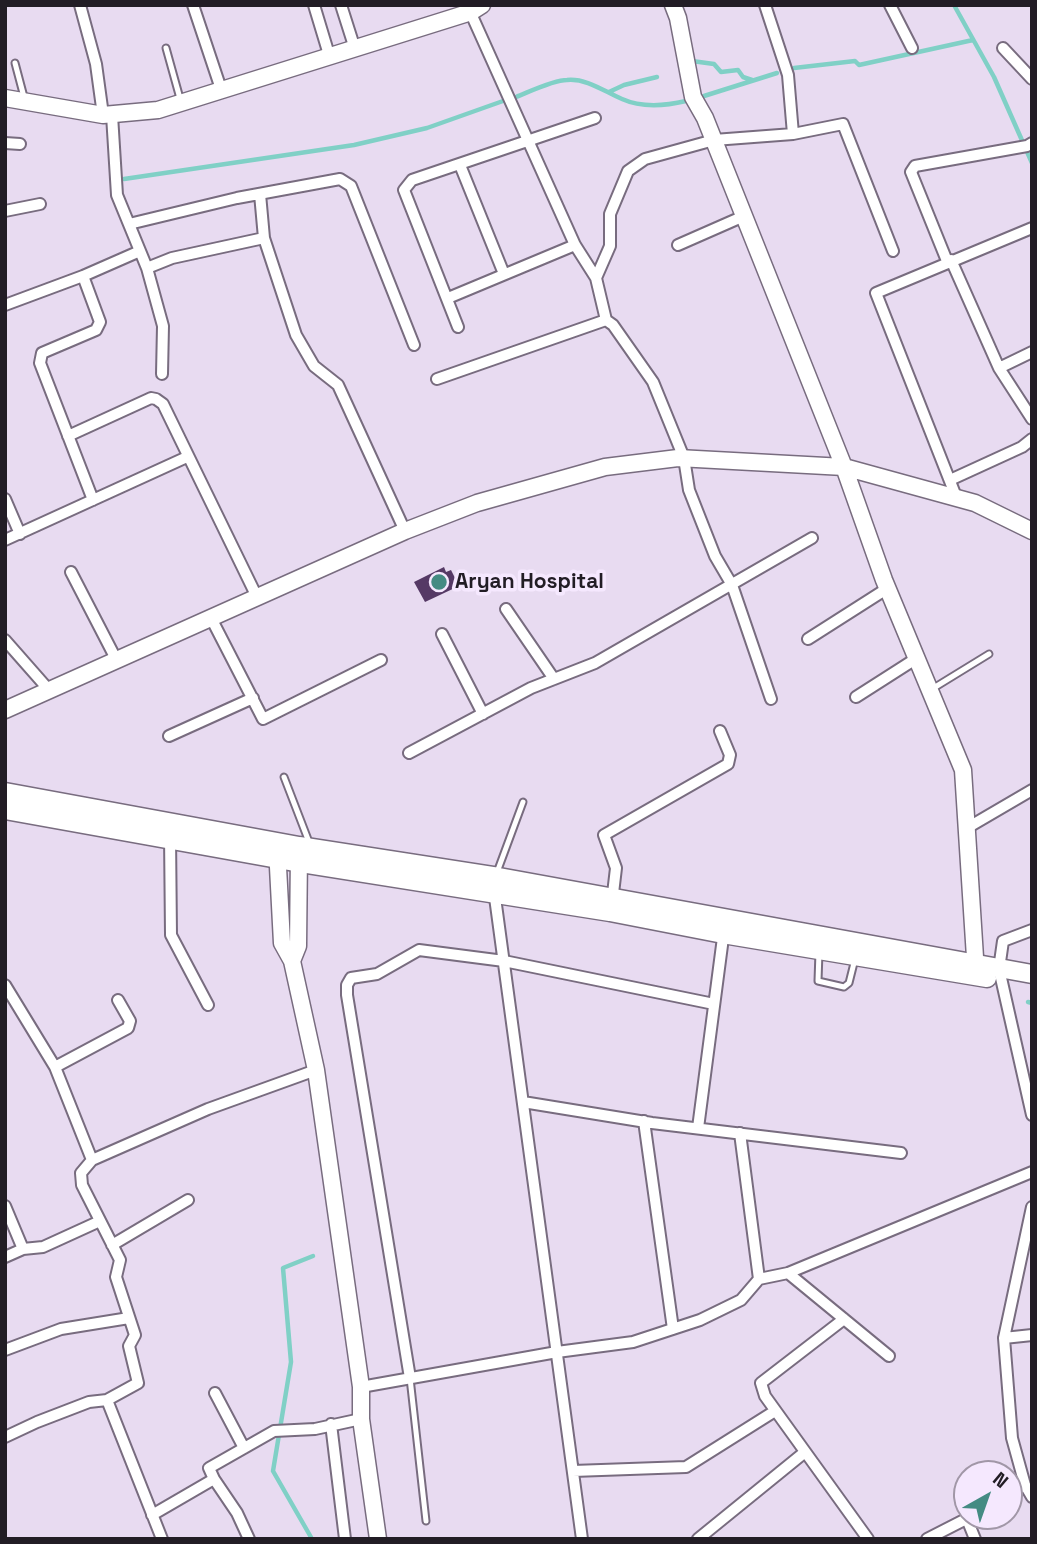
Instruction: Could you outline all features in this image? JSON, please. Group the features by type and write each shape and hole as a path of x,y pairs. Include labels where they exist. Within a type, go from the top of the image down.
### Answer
{"main road":[{"path":"5,792 170,831"},
{"path":"5,810 170,831 276,850 303,852 976,970 1032,986"},
{"path":"1001,975 1032,974"}],"street":[{"path":"80,5 107,115 117,195 147,268 163,326 162,374"},
{"path":"193,5 222,92"},
{"path":"314,5 330,58"},
{"path":"341,5 355,49"},
{"path":"673,5 678,18 693,97 714,140 844,467 888,588 963,769 976,970"},
{"path":"765,5 788,75 793,134"},
{"path":"890,5 912,48"},
{"path":"5,97 107,115 158,110 330,58 473,8 575,245 596,278 606,320 613,325 653,382 684,458 689,490 715,556 732,585 771,699"},
{"path":"1003,48 1032,79"},
{"path":"458,327 404,190 412,180 595,118"},
{"path":"596,278 610,246 610,214 628,171 645,159 714,140 793,134 843,124 893,251"},
{"path":"5,143 20,144"},
{"path":"1032,143 915,166 911,172 999,368 1032,419"},
{"path":"460,165 504,274"},
{"path":"129,224 340,179 351,186 414,345"},
{"path":"260,194 264,238 296,335 314,366 338,385 405,531"},
{"path":"5,211 40,204"},
{"path":"678,245 744,216"},
{"path":"957,499 876,293 1032,228"},
{"path":"147,268 172,258 264,238"},
{"path":"447,298 575,245"},
{"path":"5,305 140,251"},
{"path":"83,276 100,322 99,327 42,353 40,358 93,500"},
{"path":"436,379 606,320"},
{"path":"999,368 1032,352"},
{"path":"68,436 142,402 156,399 163,404 257,597"},
{"path":"950,480 1031,440"},
{"path":"5,540 187,457"},
{"path":"5,710 405,531 477,503 604,467 684,458 844,467 975,503 1032,531"},
{"path":"5,499 20,534"},
{"path":"409,753 531,688 595,663 812,538"},
{"path":"71,572 116,659"},
{"path":"808,639 888,588"},
{"path":"506,609 554,679"},
{"path":"211,618 263,719 381,660"},
{"path":"442,634 483,714"},
{"path":"5,639 49,690"},
{"path":"856,696 917,658"},
{"path":"169,736 253,698"},
{"path":"612,905 616,868 604,835 728,764 730,755 720,731"},
{"path":"967,828 1032,790"},
{"path":"170,831 171,934 208,1005"},
{"path":"276,850 282,943 292,961 316,1070 361,1387 361,1419 378,1539"},
{"path":"292,961 299,946 303,852"},
{"path":"495,885 582,1539"},
{"path":"698,1128 724,927"},
{"path":"1032,930 1003,941 1001,975 1032,1115"},
{"path":"410,1378 347,985 351,978 377,974 419,950 504,961 714,1004"},
{"path":"5,985 55,1067 92,1160"},
{"path":"55,1067 128,1028 130,1021 118,1000"},
{"path":"5,1437 89,1402 107,1400 138,1383 129,1346 135,1335 116,1277 120,1260 82,1185 81,1173 92,1160 208,1109 316,1070"},
{"path":"523,1102 644,1121 901,1153"},
{"path":"644,1121 673,1329"},
{"path":"740,1133 759,1279"},
{"path":"361,1387 557,1352 633,1342 700,1320 741,1300 759,1279 788,1273 1032,1172"},
{"path":"112,1245 188,1200"},
{"path":"5,1206 23,1249"},
{"path":"1032,1207 1004,1338 1012,1438 1025,1485 1032,1497"},
{"path":"5,1257 23,1249 43,1247 100,1221"},
{"path":"788,1273 890,1356"},
{"path":"5,1350 61,1329 129,1318"},
{"path":"844,1319 761,1383 765,1396 775,1411 868,1539"},
{"path":"1004,1338 1032,1335"},
{"path":"215,1393 244,1448"},
{"path":"107,1400 162,1539"},
{"path":"573,1471 686,1467 775,1411"},
{"path":"249,1539 237,1513 209,1468 280,1431 315,1429 361,1419"},
{"path":"331,1424 345,1539"},
{"path":"698,1539 805,1452"},
{"path":"152,1515 214,1479"},
{"path":"927,1539 953,1526"}],"lane":[{"path":"166,48 181,102"},
{"path":"15,63 25,102"},
{"path":"930,690 989,654"},
{"path":"284,777 303,852"},
{"path":"495,885 523,802"},
{"path":"820,943 818,981 844,988 849,983 857,949"},
{"path":"410,1378 426,1521"}],"building":[{"path":"444,567 446,572 451,570 459,586 425,602 414,582"}],"waterway":[{"path":"954,5 994,77 1032,163"},
{"path":"794,68 855,61 859,65 973,40"},
{"path":"692,61 714,64 721,72 738,70 743,77 752,80"},
{"path":"704,96 777,73"},
{"path":"609,92 624,85 657,77"},
{"path":"516,97 555,82 574,80 589,83 637,104 662,105 686,101"},
{"path":"124,179 354,145 427,128 503,101"},
{"path":"1028,1002 1032,1003"},
{"path":"312,1539 273,1471 291,1362 283,1268 313,1256"}],"place":[{"name":"Aryan Hospital","path":"439,582"}]}
